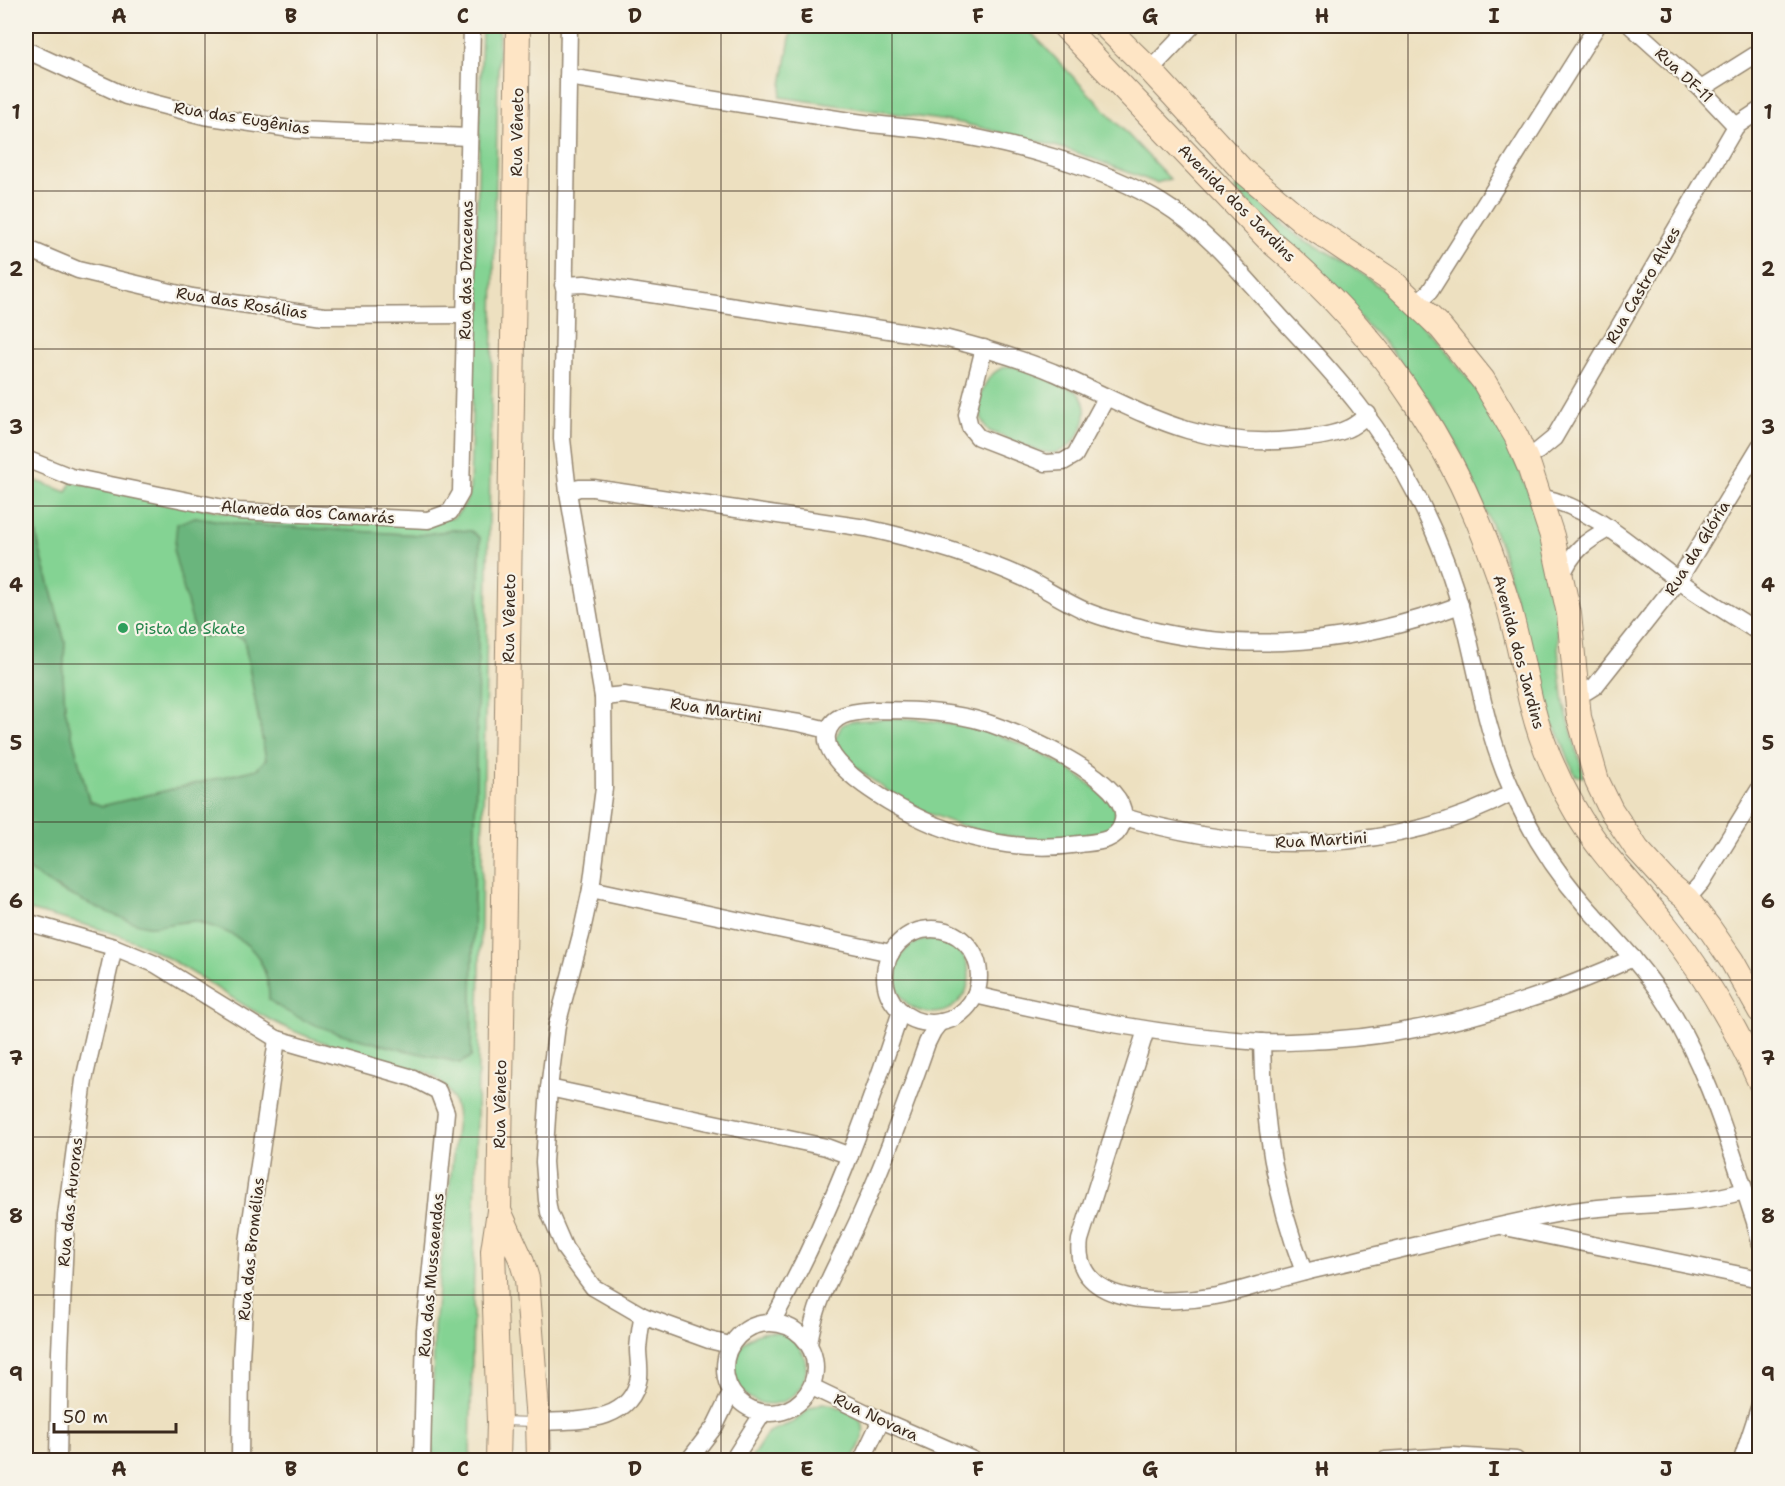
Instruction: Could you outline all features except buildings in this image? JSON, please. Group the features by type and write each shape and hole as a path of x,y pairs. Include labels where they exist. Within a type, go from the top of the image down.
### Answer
{"street":[{"name":"Rua das Dracenas","path":"450,512 461,493 472,26"},
{"name":"Rua Vêneto","path":"498,1461 499,1421 493,1251 499,1211 518,26"},
{"path":"569,26 562,439 568,492 603,698 604,788 591,889 557,1025 549,1088 544,1162 545,1187 549,1212 565,1249 593,1287 643,1316 709,1340 730,1345"},
{"name":"Avenida dos Jardins","path":"1064,26 1270,241 1298,264 1350,316 1396,373 1436,435 1457,475 1493,558 1516,634 1539,729 1568,795 1603,853 1665,925 1712,990 1760,1082"},
{"name":"Avenida dos Jardins","path":"1105,26 1150,70 1242,170 1305,223 1392,281 1417,303 1483,380 1505,417 1541,496 1562,576 1585,741 1597,781 1611,810 1637,849 1669,884 1687,899 1732,961 1760,1011"},
{"path":"1150,70 1192,26"},
{"path":"1417,303 1430,291 1597,26"},
{"name":"Rua DF-11","path":"1631,26 1701,89 1736,126"},
{"name":"Rua das Eugênias","path":"26,50 126,96 204,116 297,130 469,137"},
{"path":"1701,89 1760,52"},
{"path":"568,77 974,138 1059,160 1121,182 1163,203 1202,233 1346,387 1386,441 1417,496 1443,555 1460,605 1483,710 1491,738 1513,792 1533,831 1563,878 1633,958 1663,998 1690,1045 1713,1100 1760,1242"},
{"name":"Rua Castro Alves","path":"1525,458 1554,438 1736,126 1760,110"},
{"path":"1219,186 1242,170"},
{"name":"Rua das Rosálias","path":"26,248 78,270 192,297 324,316 465,315"},
{"path":"563,285 584,284 911,332 984,348 1051,372 1173,427 1223,439 1274,441 1325,435 1350,428 1368,414"},
{"path":"984,348 967,415 969,427 978,437 1045,463 1063,462 1075,455 1106,398"},
{"name":"Rua da Glória","path":"1577,693 1595,687 1678,581 1760,446"},
{"name":"Alameda dos Camarás","path":"26,459 71,477 238,511 428,520 450,512"},
{"path":"568,492 579,488 593,488 900,535 997,566 1057,594 1085,611 1154,631 1190,637 1261,643 1330,639 1397,626 1460,605"},
{"path":"1541,496 1603,522 1678,581 1760,633"},
{"path":"1562,576 1575,551 1610,528"},
{"name":"Rua Martini","path":"603,698 624,695 799,723 828,730"},
{"path":"874,710 925,711 966,717 990,724 1023,735 1093,775 1119,799 1124,807 1124,817 1122,826 1105,841 1071,846 1016,845 962,835 915,817 873,792 831,754 827,738 828,730 831,724 842,715 874,710"},
{"path":"1568,795 1597,781"},
{"path":"1687,899 1702,882 1760,788"},
{"name":"Rua Martini","path":"1124,817 1178,831 1232,840 1267,843 1337,842 1371,838 1439,822 1487,807 1513,792"},
{"path":"591,889 891,953"},
{"path":"26,922 114,947 155,964 277,1039"},
{"path":"935,929 949,932 962,940 972,952 978,966 975,995 955,1017 940,1022 925,1022 912,1018 892,1001 887,989 885,971 891,953 898,943 921,930 935,929"},
{"name":"Rua das Auroras","path":"58,1461 66,1216 84,1080 114,947"},
{"path":"975,995 1146,1030 1262,1042 1311,1041 1380,1035 1458,1020 1539,997 1633,958"},
{"path":"772,1322 804,1262 850,1156 901,1011"},
{"path":"809,1344 819,1301 861,1214 927,1043 940,1022"},
{"path":"1146,1030 1080,1240 1079,1257 1085,1273 1099,1287 1108,1292 1143,1298 1180,1299 1218,1296 1304,1272 1578,1210 1621,1205 1686,1203 1711,1200 1744,1191"},
{"name":"Rua das Mussaendas","path":"277,1039 413,1078 438,1090 446,1112 425,1330 422,1461"},
{"name":"Rua das Bromélias","path":"240,1461 241,1359 248,1242 277,1039"},
{"path":"1262,1042 1264,1107 1270,1153 1284,1214 1304,1272"},
{"path":"549,1088 826,1147 850,1156"},
{"name":"Rua Vêneto","path":"499,1211 522,1259 527,1279 539,1461"},
{"path":"1500,1226 1760,1279"},
{"path":"494,1285 527,1279"},
{"path":"538,1422 604,1417 627,1402 633,1394 639,1376 638,1349 643,1316"},
{"path":"772,1322 787,1325 809,1344 814,1358 815,1372 812,1387 792,1408 763,1413 751,1409 731,1393 724,1369 725,1357 737,1335 748,1328 760,1323 772,1322"},
{"name":"Rua Novara","path":"812,1387 973,1461"},
{"path":"689,1461 715,1426 731,1393"},
{"path":"1742,1461 1760,1405"},
{"path":"733,1461 763,1413"},
{"path":"862,1461 880,1420"},
{"path":"1385,1461 1452,1456 1516,1461"}],"lane":[{"path":"499,1421 538,1422"}],"green space":[{"path":"482,26 499,26 470,1460 432,1460 434,1326 457,1119 455,1104 445,1086 428,1073 336,1046 285,1027 136,942 26,909 26,867 59,890 148,926 195,921 232,933 257,953 269,983 309,1021 374,1042 460,1063 471,1057 480,538 471,531 453,530 420,535 239,524 195,517 203,637 234,634 244,639 266,759 257,769 102,806 89,801 65,709 63,675 65,642 39,547 33,515 26,499 26,477 67,492 71,482 234,514 453,518 457,515 466,501 470,488"},
{"path":"792,26 1025,26 1170,179 1156,183 1075,152 961,123 780,97"},
{"path":"1239,185 1296,235 1349,264 1396,300 1439,342 1476,389 1509,445 1535,508 1556,608 1564,704 1584,776 1575,775 1558,732 1547,719 1501,547 1456,443 1437,412 1391,350 1235,189"},
{"path":"1009,366 1017,367 1076,391 1082,399 1085,419 1082,429 1069,446 1060,451 1044,452 989,431 983,423 980,403 986,383 1000,369"},
{"path":"26,499 33,515 39,547 65,642 63,675 65,709 89,801 102,806 257,769 266,759 244,639 231,635 207,636 195,632 174,553 177,524 195,517 239,524 420,535 453,530 471,531 480,538 471,1057 460,1063 360,1039 311,1023 269,1000 268,986 261,962 247,945 237,938 197,921 155,926 138,924 66,893 26,867"},
{"path":"899,718 936,721 973,728 1022,744 1068,769 1107,798 1115,809 1114,822 1102,832 1093,834 1021,838 966,827 914,806 857,768 844,755 835,739 842,725 851,721"},
{"path":"932,939 946,942 958,950 966,962 969,976 966,990 958,1002 946,1010 932,1013 918,1010 906,1002 898,990 895,976 898,962 906,950 918,942"},
{"path":"770,1332 790,1338 800,1348 806,1368 800,1388 790,1398 770,1404 750,1398 740,1388 734,1368 740,1348 750,1338"},
{"path":"822,1403 845,1410 860,1420 864,1432 863,1438 853,1460 750,1460 768,1432 794,1422 810,1408"}],"place":[{"name":"Pista de Skate","path":"123,628"}]}
